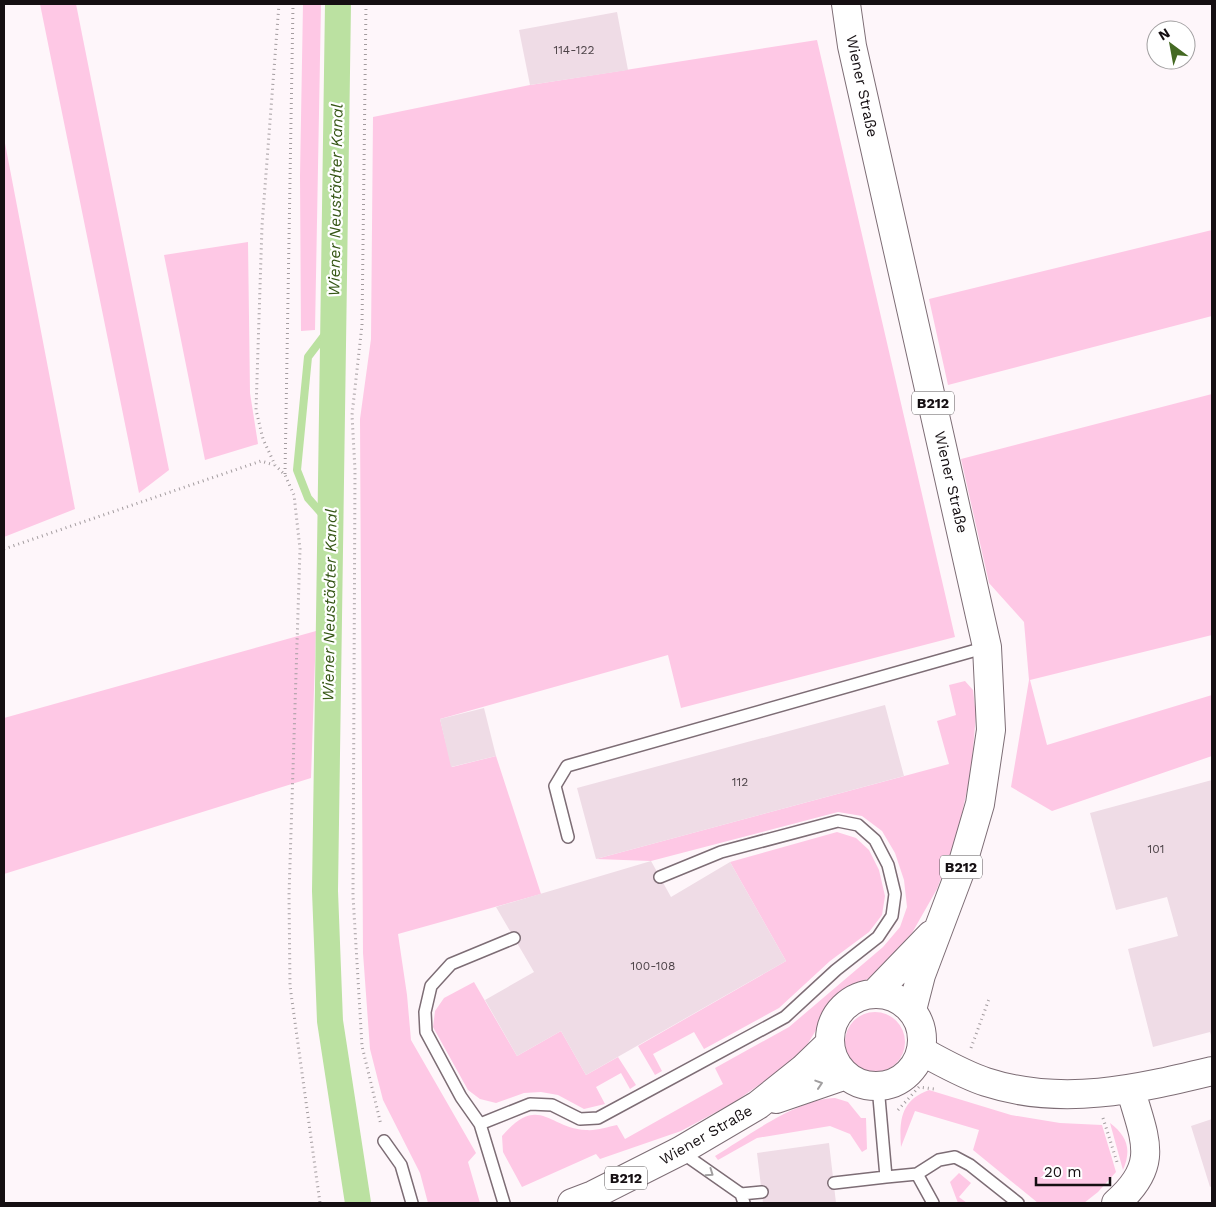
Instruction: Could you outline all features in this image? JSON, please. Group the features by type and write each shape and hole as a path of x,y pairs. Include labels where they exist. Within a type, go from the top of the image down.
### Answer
{"main road":[{"name":"Wiener Straße","path":"846,4 852,46 987,647 991,730 980,804 961,869 938,929 912,1010"},
{"name":"Wiener Straße","path":"572,1203 593,1195 680,1151 758,1105 803,1069 830,1043 831,1028 837,1014 847,1003 860,996 875,993 938,929"},
{"path":"830,1043 834,1061 846,1075 861,1083 878,1086 897,1081 912,1068 921,1051 921,1030 912,1010 895,998 875,993"},
{"path":"921,1051 986,1082 1053,1096 1131,1090 1212,1071"},
{"name":"Wiener Straße","path":"758,1105 846,1075"},
{"path":"1116,1203 1127,1194 1143,1172 1146,1146 1131,1090"}],"lane":[{"path":"568,836 555,786 567,766 987,647"},
{"path":"480,1124 530,1104 552,1105 580,1120 598,1118 784,1017 836,970 878,937 892,916 896,894 888,865 875,840 858,825 838,821 721,852 660,877"},
{"path":"504,1203 480,1124 461,1097 426,1032 425,1012 431,986 451,964 514,938"},
{"path":"878,1086 886,1177"},
{"path":"384,1141 401,1165 412,1203"},
{"path":"680,1151 742,1199 762,1192"},
{"path":"834,1183 917,1174 939,1160 955,1156 970,1165 1018,1203"},
{"path":"917,1174 934,1203"}],"path":[{"path":"279,4 262,226 256,410 263,439 275,465 285,475 294,495 300,549 289,895 290,986 320,1203"},
{"path":"285,475 293,4"},
{"path":"366,4 362,325 352,415 355,470 353,896 362,1046 384,1141"},
{"path":"4,549 261,461 275,465"},
{"path":"1096,1118 1105,1118 1118,1165"}],"shaded area":[{"path":"40,4 76,4 169,470 139,493"},
{"path":"303,4 321,4 315,330 301,331 300,176"},
{"path":"817,40 955,637 681,708 668,655 440,719 452,767 496,756 541,894 398,934 407,995 411,1040 476,1153 468,1162 480,1203 428,1203 420,1173 383,1100 370,1049 363,953 360,419 371,339 373,117 530,85"},
{"path":"4,138 75,509 4,537"},
{"path":"1212,230 1212,316 948,385 929,299"},
{"path":"248,242 250,393 258,444 205,460 164,255"},
{"path":"1212,394 1212,635 1030,680 1047,745 1212,695 1212,756 1052,811 1011,787 1029,680 1024,622 989,583 961,459"},
{"path":"316,631 311,778 4,874 4,718"},
{"path":"965,681 973,690 976,715 971,772 957,836 937,889 912,933 875,975 849,989 833,1002 807,1045 782,1069 733,1103 681,1131 600,1159 596,1154 522,1187 503,1152 502,1136 515,1123 525,1117 535,1115 544,1116 573,1128 586,1130 617,1125 625,1139 723,1084 715,1068 789,1027 883,947 900,927 907,907 904,880 895,853 882,831 862,816 838,812 651,861 596,859 949,764 937,721 956,715 949,685"},
{"path":"837,832 856,838 869,850 879,870 885,896 882,915 869,932 830,961 779,1008 704,1049 694,1032 653,1054 662,1071 655,1075 638,1046 786,961 730,862"},
{"path":"474,982 517,1056 561,1031 586,1075 618,1057 636,1085 630,1089 621,1073 596,1087 605,1104 584,1109 558,1095 541,1092 524,1093 496,1103 480,1099 468,1090 433,1027 435,1011 444,998"},
{"path":"875,1012 892,1017 900,1025 905,1042 900,1059 892,1067 875,1072 858,1067 850,1059 845,1042 850,1025 858,1017"},
{"path":"929,1090 1011,1115 1060,1123 1102,1125 1116,1172 1098,1192 1084,1203 1038,1203 973,1150 979,1130 915,1111 901,1147 902,1120 907,1105 920,1094"},
{"path":"835,1098 848,1102 861,1118 866,1118 867,1149 862,1152 850,1134 830,1126 757,1138 718,1160 715,1156 757,1129 789,1112 820,1100"},
{"path":"1110,1123 1124,1138 1126,1144 1127,1156 1123,1170"},
{"path":"959,1173 971,1183 959,1197 967,1203 958,1203 950,1182"}],"building":[{"path":"617,12 628,70 530,85 519,30"},
{"path":"885,705 904,776 596,859 577,788"},
{"path":"484,708 496,756 451,767 440,719"},
{"path":"1212,780 1212,1038 1210,1032 1153,1047 1128,949 1178,936 1167,897 1116,910 1090,813"},
{"path":"651,861 671,897 730,862 786,961 586,1075 561,1031 517,1056 485,1000 534,972 496,907"},
{"path":"1212,1119 1212,1186 1210,1187 1191,1126"},
{"path":"829,1143 836,1203 763,1203 757,1153"}],"waterway":[{"name":"Wiener Neustädter Kanal","path":"338,4 325,891 330,1021 358,1203"},
{"path":"331,524 308,498 297,470 308,357 333,324"}]}
